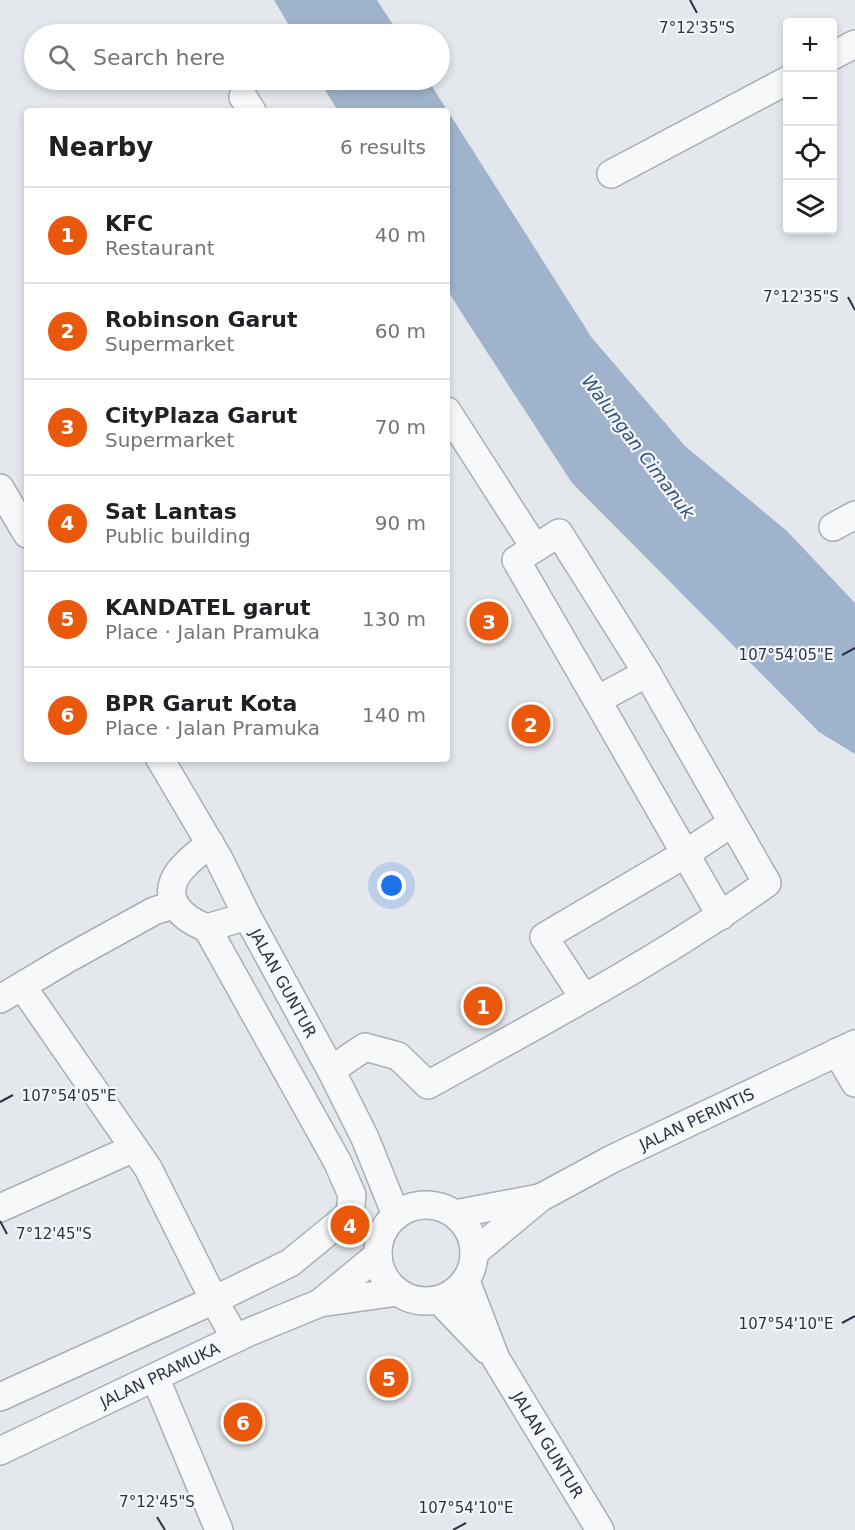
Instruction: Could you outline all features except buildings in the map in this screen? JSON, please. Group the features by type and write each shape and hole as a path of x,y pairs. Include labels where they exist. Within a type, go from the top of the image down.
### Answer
{"street":[{"path":"837,53 855,44"},
{"path":"611,174 783,83"},
{"path":"450,416 535,548"},
{"path":"0,488 24,529"},
{"path":"331,1070 365,1047 398,1056 428,1085 584,998 722,916 767,883 647,673 559,533 516,560 722,916"},
{"path":"597,700 647,673"},
{"name":"JALAN GUNTUR","path":"162,762 210,843 331,1070 365,1138 396,1215"},
{"path":"584,998 544,937 685,854 732,823"},
{"path":"0,1397 290,1263 350,1215 352,1195 331,1151 207,928 190,921 173,905 172,890 178,873 210,843"},
{"path":"173,905 154,911 11,993 148,1168 235,1338"},
{"path":"207,928 247,916"},
{"path":"846,1048 855,1083"},
{"name":"JALAN PERINTIS","path":"475,1252 540,1198 612,1159 846,1048"},
{"path":"0,1208 134,1148"},
{"name":"JALAN PERINTIS","path":"455,1214 540,1198"},
{"path":"428,1204 442,1207 455,1214 470,1231 475,1252 473,1268 466,1281 454,1293 439,1300 411,1299 398,1292 384,1275 378,1255 379,1240 396,1215 411,1206 428,1204"},
{"name":"JALAN PRAMUKA","path":"320,1303 378,1255"},
{"name":"JALAN GUNTUR","path":"466,1281 496,1359 600,1530"},
{"name":"JALAN PRAMUKA","path":"0,1451 235,1338 320,1303 398,1292"},
{"name":"JALAN GUNTUR","path":"439,1300 496,1359"},
{"path":"155,1377 219,1530"}],"water":[{"path":"274,0 377,0 393,24 288,24"},
{"path":"325,90 434,90 446,108 336,108"},
{"name":"Walungan Cimanuk","path":"450,115 592,338 685,446 787,531 855,603 855,754 819,732 572,483 450,294"}],"place":[{"name":"CityPlaza Garut","path":"489,621"},
{"name":"Robinson Garut","path":"531,724"},
{"name":"KFC","path":"483,1006"},
{"name":"Sat Lantas","path":"350,1225"},
{"name":"KANDATEL garut","path":"389,1378"},
{"name":"BPR Garut Kota","path":"243,1422"}]}
